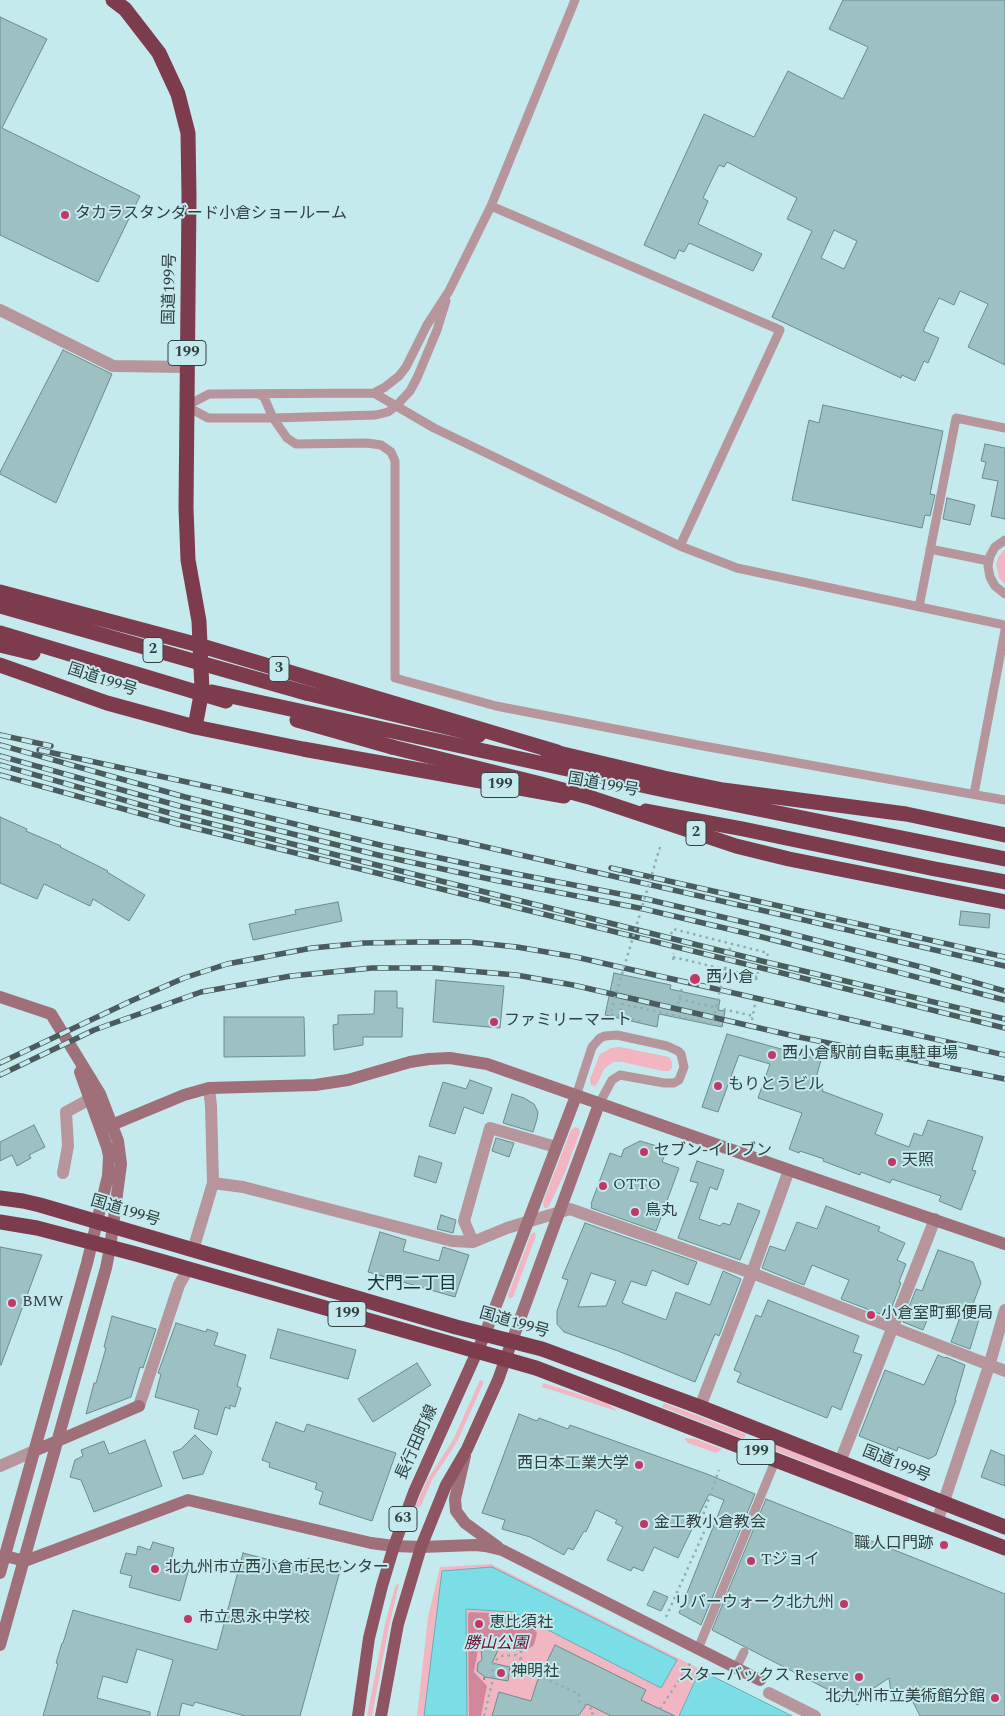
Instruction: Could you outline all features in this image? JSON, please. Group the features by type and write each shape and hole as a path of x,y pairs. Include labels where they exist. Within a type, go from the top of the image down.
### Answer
{"highway":[{"name":"国道199号","path":"113,0 125,9 159,53 178,94 188,133 186,517 188,560 200,621 202,690 194,727"},
{"name":"3","path":"0,592 205,647 556,752"},
{"name":"2","path":"0,606 332,700 664,778 723,790 880,810 1005,835"},
{"name":"国道199号","path":"0,627 104,662 202,690 664,790 1005,859"},
{"name":"2","path":"0,633 226,701 392,747 589,797 692,832 771,855 1005,902"},
{"path":"0,645 226,701"},
{"name":"国道199号","path":"0,665 107,703 194,727 303,749 743,829 1005,882"},
{"name":"国道199号","path":"0,1198 23,1201 542,1349 700,1407 1005,1527"},
{"name":"199","path":"0,1223 16,1224 92,1243 506,1359 776,1459 1005,1548"}],"main road":[{"name":"長行田町線","path":"358,1716 369,1638 394,1546 414,1492 486,1334"},
{"name":"63","path":"381,1716 398,1624 421,1547 446,1486 467,1448 498,1380 512,1341"}],"street":[{"path":"0,310 113,366 187,367"},
{"path":"0,997 51,1014 76,1056 107,1127 118,1141 121,1164 110,1248 0,1646"},
{"path":"107,1127 184,1095 209,1088 315,1085 348,1080 429,1058 450,1058 487,1064 1005,1244"},
{"path":"193,1250 213,1183 212,1106 209,1088"},
{"path":"63,1173 68,1146 66,1112 94,1096"},
{"path":"486,1334 526,1223 576,1096"},
{"path":"512,1341 599,1104"},
{"path":"0,1573 92,1243 109,1166 107,1127"},
{"path":"473,1242 464,1221 490,1128 556,1147"},
{"path":"700,1407 790,1170"},
{"path":"213,1183 243,1187 452,1241 473,1242 506,1228 570,1209 752,1274 1005,1371"},
{"path":"840,1462 936,1219"},
{"path":"0,1466 139,1406 179,1285 188,1269"},
{"path":"937,1522 989,1366 1005,1310"},
{"path":"467,1448 455,1499 456,1511 466,1523 502,1550 760,1680"},
{"path":"5,1556 25,1561 188,1500 371,1543 421,1547 475,1545 502,1550"},
{"path":"770,1693 815,1716"}],"lane":[{"path":"186,406 209,394 374,393 386,387 402,372 448,291 491,206 575,0"},
{"path":"491,206 780,330 680,546"},
{"path":"186,406 208,418 376,415 388,412 410,391 417,378 437,330 448,291"},
{"path":"374,393 434,428 680,546 737,568 1005,625"},
{"path":"258,394 267,401 272,418 288,438 296,444 367,443 381,445 391,452 395,461 396,678 496,706 707,747 1005,800"},
{"path":"918,607 956,418 1005,428"},
{"path":"1005,540 995,547 989,561 990,577 995,586 1005,594"},
{"path":"930,549 989,561"},
{"path":"974,794 1005,630"},
{"path":"576,1096 592,1047 605,1036 617,1035 667,1046 681,1054 684,1067 679,1080 664,1083 620,1075 612,1080 599,1104"},
{"path":"698,1649 776,1459"},
{"path":"736,1668 744,1652"}],"path":[{"path":"643,1022 610,1014 660,847"},
{"path":"672,934 672,929 768,953 766,959"},
{"path":"619,1016 622,1004 712,1024 731,944"},
{"path":"674,957 756,978 758,972"},
{"path":"678,1004 682,988"},
{"path":"679,999 753,1016"},
{"path":"752,1020 755,1004"},
{"path":"665,1618 709,1520 702,1518 719,1470"},
{"path":"483,1625 521,1638 521,1660"},
{"path":"484,1716 492,1683 494,1662 501,1656 516,1655 527,1670 579,1694 579,1701 593,1710 592,1716"},
{"path":"660,1709 692,1662"}],"green space":[{"path":"1005,549 1005,585 999,578 996,564 999,556"},
{"path":"620,1047 669,1057 672,1062 672,1068 669,1071 663,1071 622,1062 613,1062 604,1069 596,1086 591,1085 590,1079 600,1054 611,1048"},
{"path":"575,1127 579,1128 580,1132 564,1175 549,1206 544,1208 543,1202 571,1130"},
{"path":"535,1232 536,1236 513,1297 509,1299 508,1295 531,1234"},
{"path":"480,1380 483,1381 483,1384 457,1442 432,1480 421,1506 417,1508 416,1505 427,1480 453,1440"},
{"path":"543,1383 607,1403 617,1411 542,1387"},
{"path":"664,1403 746,1434 744,1439 662,1407"},
{"path":"684,1438 696,1439 722,1449 716,1453 688,1443"},
{"path":"758,1438 909,1497 907,1502 756,1443"},
{"name":"勝山公園","path":"491,1564 790,1716 417,1716 428,1617 440,1567"},
{"path":"399,1584 372,1716 367,1716 385,1624 395,1587"}],"shaded area":[{"path":"470,1612 511,1614 534,1627 537,1633 534,1645 527,1650 518,1651 499,1641 491,1640 479,1644 474,1672 487,1686 481,1716 469,1716 468,1614"}],"water":[{"path":"492,1567 677,1660 661,1688 513,1612 466,1609 467,1716 424,1716 442,1571"},
{"path":"700,1670 792,1716 679,1716"}],"building":[{"path":"843,0 1005,0 1005,365 968,347 988,304 960,291 954,305 939,298 923,331 939,338 928,363 924,361 915,381 902,375 901,378 772,317 812,231 787,219 797,198 727,162 724,167 719,165 703,198 708,201 698,224 762,254 753,271 689,243 684,252 679,250 675,259 644,245 704,114 754,137 788,71 843,99 868,47 829,29","holes":["834,230 857,241 844,269 821,258"]},
{"name":"タカラスタンダード小倉ショールーム","path":"0,17 47,39 2,128 140,196 98,282 0,235"},
{"path":"63,350 112,374 56,503 0,474 0,472"},
{"path":"823,405 943,431 930,494 935,495 930,516 925,515 922,528 792,500 809,420 819,423"},
{"path":"985,444 1005,448 1005,519 991,516 998,481 982,478 986,462 981,461"},
{"path":"947,498 975,505 970,525 943,519"},
{"path":"0,817 108,871 145,895 129,921 93,899 90,906 44,884 37,899 0,883"},
{"path":"338,902 342,921 253,940 249,924 296,914 295,910"},
{"path":"961,911 990,914 989,928 959,925"},
{"name":"西小倉","path":"614,973 671,985 670,989 720,1000 718,1010 725,1011 722,1027 659,1014 657,1027 605,1015"},
{"path":"436,980 504,986 500,1028 433,1022"},
{"path":"375,991 397,991 397,1008 403,1008 402,1037 363,1037 363,1045 334,1050 333,1025 338,1024 338,1015 374,1014"},
{"path":"224,1017 304,1017 305,1056 224,1057"},
{"path":"727,1034 821,1060 814,1085 823,1089 822,1091 883,1114 875,1134 909,1147 914,1133 922,1136 928,1120 983,1137 972,1170 976,1171 961,1210 939,1201 941,1196 892,1179 890,1183 861,1172 860,1175 823,1161 824,1159 789,1149 802,1113 758,1098 770,1064 739,1055 718,1112 702,1107"},
{"path":"470,1080 492,1088 483,1114 464,1107 455,1134 429,1126 443,1082 466,1089"},
{"path":"512,1094 534,1104 538,1112 533,1132 503,1123"},
{"path":"34,1125 45,1147 29,1155 31,1158 17,1166 12,1155 0,1161 0,1142"},
{"path":"496,1138 514,1143 509,1157 492,1151"},
{"path":"640,1141 667,1149 662,1162 679,1168 656,1231 591,1208 610,1153 621,1157 624,1149"},
{"path":"419,1156 442,1163 436,1183 414,1176"},
{"path":"697,1161 724,1170 717,1190 710,1187 699,1219 720,1226 723,1223 730,1225 738,1203 760,1211 740,1260 678,1238 698,1183 690,1181"},
{"path":"826,1206 880,1227 878,1231 905,1243 897,1260 906,1264 888,1317 841,1299 849,1280 812,1265 804,1285 762,1268 770,1246 785,1251 797,1222 817,1229"},
{"path":"441,1215 456,1220 453,1233 437,1229"},
{"path":"585,1223 697,1262 688,1285 652,1270 646,1286 631,1281 622,1303 666,1320 676,1292 710,1305 723,1271 741,1279 719,1336 715,1334 695,1382 618,1351 564,1332 557,1324 557,1311 568,1280 562,1278","holes":["591,1273 616,1281 606,1306 578,1307"]},
{"path":"380,1232 406,1240 403,1251 439,1261 443,1247 469,1255 455,1297 368,1272"},
{"name":"BMW","path":"0,1247 42,1255 1,1365 0,1365"},
{"path":"938,1250 973,1262 981,1283 971,1309 981,1313 970,1349 951,1342 959,1320 931,1310 923,1330 903,1322 916,1289 922,1291"},
{"path":"768,1300 859,1336 853,1352 862,1355 841,1410 832,1406 827,1418 737,1382 741,1373 734,1370 756,1315 761,1317"},
{"path":"112,1316 156,1329 143,1368 140,1367 131,1397 86,1414 106,1348 104,1347"},
{"path":"176,1323 206,1332 207,1329 218,1333 214,1345 246,1355 237,1386 241,1388 235,1407 230,1405 230,1409 225,1407 217,1435 194,1428 199,1410 155,1397 161,1374 158,1373"},
{"path":"278,1329 356,1350 348,1379 270,1358"},
{"path":"938,1355 965,1365 956,1400 936,1455 929,1459 898,1447 897,1451 859,1436 885,1370 924,1385"},
{"path":"417,1363 431,1385 373,1422 358,1399"},
{"path":"519,1414 537,1421 539,1418 568,1429 570,1425 707,1474 755,1494 701,1625 679,1613 724,1500 709,1494 678,1558 654,1547 643,1571 633,1567 631,1571 607,1560 623,1527 615,1523 617,1520 596,1510 586,1532 584,1531 573,1550 568,1548 564,1555 530,1537 502,1529 505,1520 482,1513"},
{"path":"276,1422 304,1432 307,1424 396,1453 372,1521 319,1504 323,1492 315,1489 317,1483 269,1467 270,1463 262,1460"},
{"path":"195,1435 212,1452 203,1474 183,1479 173,1452 181,1449"},
{"path":"145,1440 162,1486 94,1512 81,1480 70,1477 75,1460 83,1456 81,1450 104,1441 109,1454"},
{"path":"991,1450 1005,1456 1005,1486 981,1477"},
{"name":"リバーウォーク北九州","path":"766,1499 1005,1594 1005,1716 920,1716 909,1691 891,1693 889,1678 868,1692 858,1705 712,1630"},
{"name":"北九州市立西小倉市民センター","path":"153,1542 174,1548 171,1560 190,1565 180,1601 129,1587 132,1576 120,1573 126,1553 136,1555 138,1546 150,1550"},
{"path":"243,1553 305,1569 308,1558 341,1567 300,1716 245,1716 195,1702 193,1706 182,1703 179,1716 157,1716 173,1660 137,1649 127,1683 103,1676 97,1698 150,1712 150,1716 43,1716 58,1664 56,1663 73,1610 217,1650"},
{"path":"654,1591 668,1597 661,1611 647,1605"},
{"path":"491,1642 497,1649 499,1648 492,1663 510,1667 508,1681 485,1677 484,1680 484,1676 477,1671 478,1663 482,1660 481,1649"},
{"path":"555,1645 646,1690 641,1700 675,1716 611,1716 587,1704 578,1716 492,1716 499,1692 531,1701 537,1682"}],"railway":[{"path":"0,735 51,746"},
{"path":"0,745 185,797 384,846 646,899 925,968 1005,991"},
{"path":"39,750 464,842 1005,966"},
{"path":"0,756 183,807 382,856 644,909 758,936 1005,1000"},
{"path":"0,765 180,816 766,962 1005,1019"},
{"path":"0,775 178,824 1005,1028"},
{"path":"611,868 1005,957"},
{"path":"0,1063 131,1001 184,978 227,964 312,948 364,943 419,942 469,942 517,947 576,957 1005,1055"},
{"path":"0,1075 94,1030 201,992 291,976 372,968 434,968 516,975 573,985 794,1036 1005,1079"}],"place":[{"name":"タカラスタンダード小倉ショールーム","path":"65,215"},
{"name":"西小倉","path":"695,979"},
{"name":"ファミリーマート","path":"494,1022"},
{"name":"西小倉駅前自転車駐車場","path":"772,1055"},
{"name":"もりとうビル","path":"718,1086"},
{"name":"セブン-イレブン","path":"644,1152"},
{"name":"天照","path":"892,1162"},
{"name":"OTTO","path":"603,1186"},
{"name":"鳥丸","path":"635,1212"},
{"name":"BMW","path":"12,1303"},
{"name":"小倉室町郵便局","path":"871,1315"},
{"name":"西日本工業大学","path":"639,1465"},
{"name":"金工教小倉教会","path":"644,1524"},
{"name":"職人口門跡","path":"944,1545"},
{"name":"Tジョイ","path":"751,1561"},
{"name":"北九州市立西小倉市民センター","path":"155,1569"},
{"name":"リバーウォーク北九州","path":"844,1604"},
{"name":"市立思永中学校","path":"188,1619"},
{"name":"恵比須社","path":"479,1624"},
{"name":"神明社","path":"501,1673"},
{"name":"スターバックス Reserve","path":"859,1677"},
{"name":"北九州市立美術館分館","path":"995,1698"}],"district":[{"name":"大門二丁目","path":"412,1285"}]}
